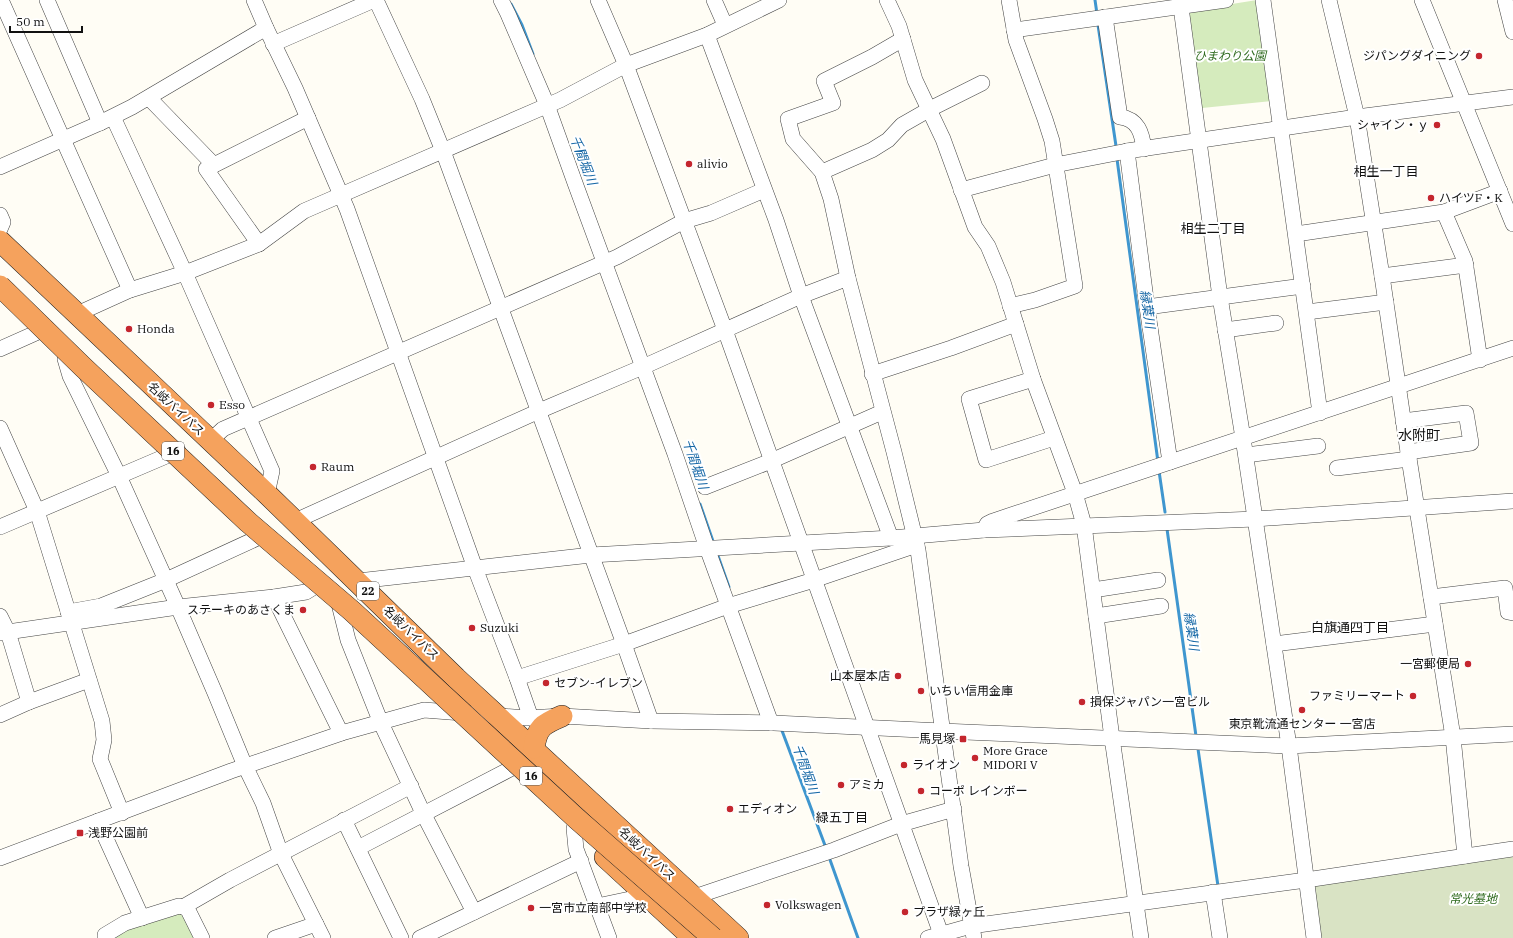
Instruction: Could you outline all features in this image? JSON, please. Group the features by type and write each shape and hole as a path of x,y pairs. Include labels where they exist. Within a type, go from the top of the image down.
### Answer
{"highway":[{"name":"名岐バイパス","path":"0,241 358,581 456,678 534,748 738,938"},
{"name":"22","path":"0,282 67,348 178,451 264,535 516,766 574,828 693,938"},
{"name":"16","path":"0,286 83,367 248,522 352,611 577,819 713,938"},
{"path":"534,748 535,738 546,722 562,716"}],"street":[{"path":"1,0 130,290"},
{"path":"47,0 100,123"},
{"path":"254,0 273,44 295,88 341,194 474,568 531,718"},
{"path":"273,44 375,0 422,99 443,151 624,644 650,721"},
{"path":"501,0 552,103 647,365 675,454 712,547 776,723"},
{"path":"598,0 626,65 725,330 901,824 934,936 972,932 1136,903 1306,880 1513,849"},
{"path":"714,0 725,26"},
{"path":"77,314 130,290 185,273 259,244 304,211 552,103 626,65 706,35 779,0"},
{"path":"887,0 899,26 915,80 944,139 975,227 988,246 1003,282 1033,379 1075,493 1084,525 1112,738 1141,938"},
{"path":"1009,0 1014,30 1023,63 1050,134 1075,286 1035,300 1010,306"},
{"path":"1014,30 1105,17 1181,3 1226,0"},
{"path":"1263,0 1320,413"},
{"path":"1329,0 1357,117 1374,222 1408,456 1453,737 1465,856"},
{"path":"1422,0 1513,224"},
{"path":"1505,0 1513,32"},
{"path":"1181,3 1220,297 1246,455 1289,746 1314,938"},
{"path":"1105,17 1120,117 1132,120 1138,126 1142,134 1144,148"},
{"path":"0,167 114,117 149,98 266,28"},
{"path":"706,35 891,538"},
{"path":"903,39 872,57 824,81 833,103 788,119 793,139 822,172 831,199 848,278 916,540 961,866 972,932"},
{"path":"822,172 872,150 888,140 902,125 982,83"},
{"path":"961,190 1056,164 1126,151 1357,117 1513,97"},
{"path":"149,98 214,165"},
{"path":"114,117 185,273 272,471 267,494"},
{"path":"259,244 206,169 308,118"},
{"path":"1126,151 1170,462"},
{"path":"210,441 223,429 500,306 609,260 684,221 710,213 764,190"},
{"path":"1296,234 1444,212 1500,191"},
{"path":"1444,212 1466,265 1480,360"},
{"path":"0,215 2,222 0,230"},
{"path":"1382,276 1466,265"},
{"path":"295,521 539,411 647,365 801,296 848,278"},
{"path":"1147,307 1303,286"},
{"path":"1307,312 1386,302"},
{"path":"1225,330 1276,323"},
{"path":"872,374 951,348 1016,324"},
{"path":"0,349 47,328"},
{"path":"67,348 65,359 70,376 119,476 178,607 245,766 263,803 281,854 324,938"},
{"path":"984,530 987,524 993,521 1513,348"},
{"path":"1033,379 969,399 986,460 1054,438"},
{"path":"705,487 771,461 882,412"},
{"path":"1337,468 1408,456 1471,443 1466,413 1403,421"},
{"path":"0,428 37,511 102,721 104,740 100,759 122,813"},
{"path":"1246,455 1318,446"},
{"path":"0,527 178,451"},
{"path":"358,581 591,555 891,538 916,540 984,530 1255,519 1513,500"},
{"path":"4,633 70,617 101,606 166,580 264,535"},
{"path":"517,678 624,644 733,604 814,580 916,540"},
{"path":"1093,590 1158,580"},
{"path":"70,617 178,607 306,592 319,584"},
{"path":"1431,598 1505,588 1508,612 1513,613"},
{"path":"274,596 341,733"},
{"path":"339,604 348,640 381,723 423,813 474,912"},
{"path":"1096,616 1162,606"},
{"path":"0,616 4,633 28,702"},
{"path":"1274,644 1435,624"},
{"path":"0,714 28,702 89,680"},
{"path":"1,856 122,813 245,766 341,733 424,710 531,718 562,716 650,721 776,723 942,732 1289,746 1513,734"},
{"path":"358,848 516,766"},
{"path":"183,907 230,880 411,786"},
{"path":"694,898 827,852 901,824 954,809"},
{"path":"344,820 401,938"},
{"path":"98,821 142,918"},
{"path":"574,828 576,849 609,938"},
{"path":"420,938 580,861"},
{"path":"597,906 630,899 642,890"},
{"path":"1213,892 1220,938"},
{"path":"105,938 105,935 125,923 179,906 187,908 202,938"},
{"path":"275,938 316,924"}],"green space":[{"name":"ひまわり公園","path":"1257,0 1272,101 1202,108 1188,11"},
{"name":"常光墓地","path":"1513,854 1513,938 1315,938 1307,881"},
{"path":"181,913 194,938 113,938 129,927"}],"waterway":[{"name":"縁葉川","path":"1095,0 1097,14"},
{"name":"千間堀川","path":"511,4 522,25 533,54"},
{"name":"縁葉川","path":"1098,25 1116,146"},
{"name":"縁葉川","path":"1117,159 1158,462"},
{"name":"縁葉川","path":"1159,471 1165,512"},
{"name":"千間堀川","path":"700,504 714,544"},
{"name":"縁葉川","path":"1167,529 1196,736"},
{"name":"千間堀川","path":"717,553 729,587"},
{"name":"千間堀川","path":"781,728 826,848"},
{"name":"縁葉川","path":"1198,749 1218,886"},
{"name":"千間堀川","path":"829,857 858,938"}],"place":[{"name":"ジパングダイニング","path":"1479,56"},
{"name":"シャイン・ｙ","path":"1437,125"},
{"name":"alivio","path":"689,164"},
{"name":"ハイツF・K","path":"1431,198"},
{"name":"Honda","path":"129,329"},
{"name":"Esso","path":"211,405"},
{"name":"Raum","path":"313,467"},
{"name":"ステーキのあさくま","path":"303,610"},
{"name":"Suzuki","path":"472,628"},
{"name":"一宮郵便局","path":"1468,664"},
{"name":"山本屋本店","path":"898,676"},
{"name":"セブン-イレブン","path":"546,683"},
{"name":"いちい信用金庫","path":"921,691"},
{"name":"ファミリーマート","path":"1413,696"},
{"name":"損保ジャパン一宮ビル","path":"1082,702"},
{"name":"東京靴流通センター 一宮店","path":"1302,710"},
{"name":"馬見塚","path":"963,739"},
{"name":"More Grace MIDORI V","path":"975,758"},
{"name":"ライオン","path":"904,765"},
{"name":"アミカ","path":"841,785"},
{"name":"コーポ レインボー","path":"921,791"},
{"name":"エディオン","path":"730,809"},
{"name":"浅野公園前","path":"80,833"},
{"name":"Volkswagen","path":"767,905"},
{"name":"一宮市立南部中学校","path":"531,908"},
{"name":"プラザ緑ヶ丘","path":"905,912"}],"district":[{"name":"相生一丁目","path":"1386,171"},
{"name":"相生二丁目","path":"1213,228"},
{"name":"水附町","path":"1419,435"},
{"name":"白旗通四丁目","path":"1350,627"},
{"name":"緑五丁目","path":"842,817"}]}
